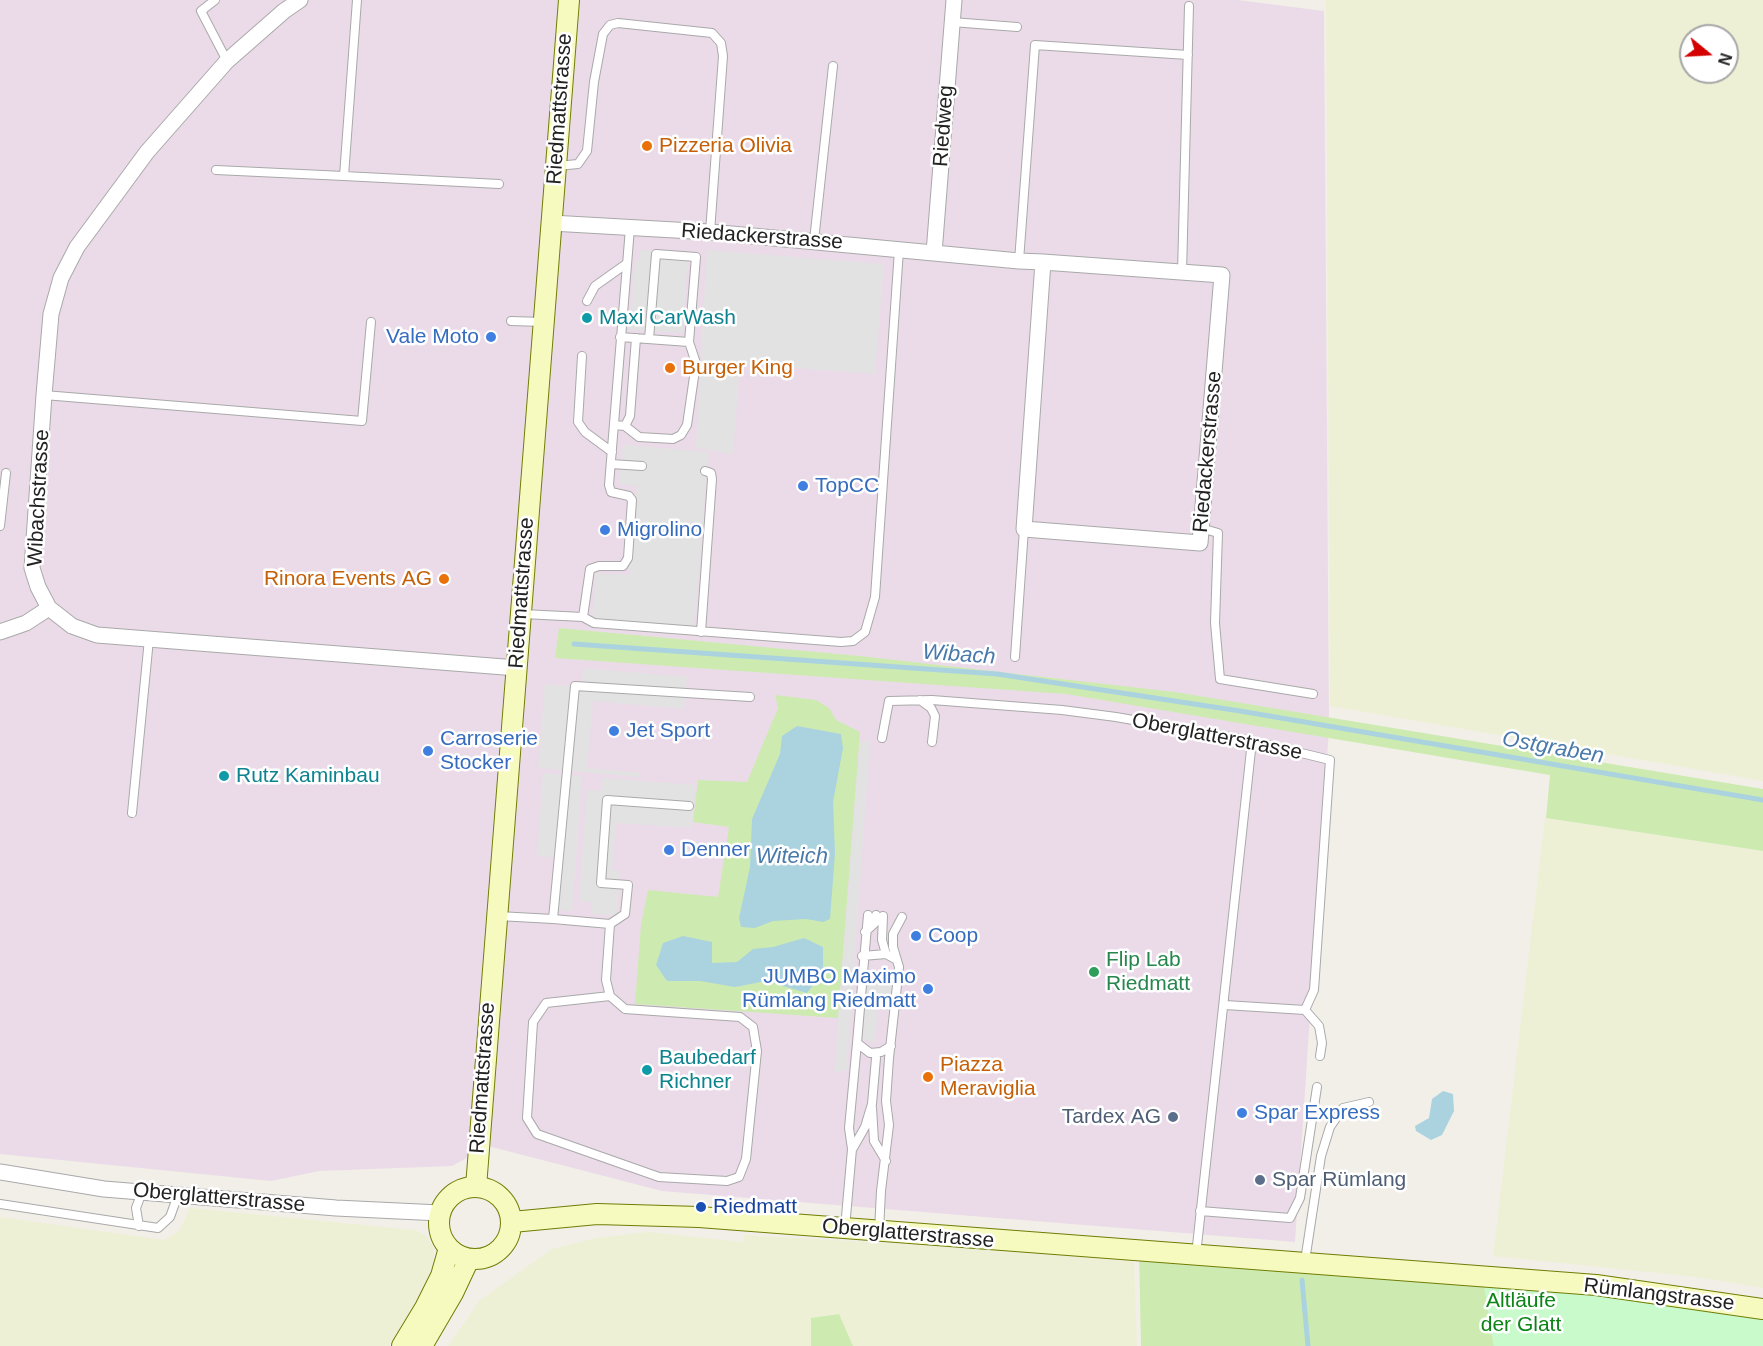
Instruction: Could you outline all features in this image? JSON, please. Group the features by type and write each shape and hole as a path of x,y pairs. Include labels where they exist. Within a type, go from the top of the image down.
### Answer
{"main road":[{"name":"Riedmattstrasse","path":"476,1186 568,0"},
{"path":"476,1186 487,1189 504,1202 512,1222 506,1243 498,1251 479,1259 469,1259 449,1248 440,1232 440,1213 450,1197 458,1191 476,1186"},
{"name":"Oberglatterstrasse","path":"512,1222 632,1214 1304,1265"},
{"path":"402,1346 441,1276 449,1248"},
{"path":"422,1346 453,1293 469,1259"},
{"name":"Rümlangstrasse","path":"1304,1265 1596,1286 1763,1309"}],"street":[{"name":"Wibachstrasse","path":"300,0 284,11 227,61 147,152 77,247 61,278 51,314 44,395 32,568 38,587 49,608 72,626 97,635 517,668"},
{"name":"Riedweg","path":"934,253 954,0"},
{"name":"Riedackerstrasse","path":"551,223 710,232 1019,261 1222,275 1200,543 1024,529"},
{"path":"1024,529 1044,262"},
{"path":"0,632 26,623 49,608"},
{"name":"Oberglatterstrasse","path":"0,1172 104,1189 336,1208 440,1213"}],"lane":[{"path":"215,0 201,11 227,61"},
{"path":"344,176 357,0"},
{"path":"1182,272 1189,6"},
{"path":"952,22 1017,27"},
{"path":"556,166 578,164 585,157 594,82 603,34 610,26 618,23 712,33 721,43 723,56 710,232"},
{"path":"1019,261 1035,45 1188,55"},
{"path":"814,241 833,66"},
{"path":"216,170 499,184"},
{"path":"583,617 591,569 599,566 623,566 628,558 632,500 629,496 610,491 630,228"},
{"path":"521,614 583,617 594,623 849,642 861,636 869,625 875,597 899,249"},
{"path":"614,425 625,426 639,437 673,439 684,431 696,363 689,342 696,256 656,254 649,339"},
{"path":"587,301 595,286 626,264"},
{"path":"511,321 543,322"},
{"path":"44,395 362,421 371,322"},
{"path":"620,337 689,342"},
{"path":"625,426 630,416 636,338"},
{"path":"582,356 578,422 585,432 612,452"},
{"path":"611,464 642,466"},
{"path":"701,632 712,479 711,473 705,471"},
{"path":"0,526 6,473"},
{"path":"1202,528 1218,533 1215,623 1220,679 1313,694"},
{"path":"1015,657 1024,529"},
{"path":"132,813 148,639"},
{"path":"553,919 574,686 750,698"},
{"path":"920,700 931,708 935,716 932,742"},
{"name":"Oberglatterstrasse","path":"882,738 889,701 920,700 1062,710 1252,741 1330,760 1314,990 1305,1010"},
{"path":"1196,1257 1252,741"},
{"path":"496,916 610,924 625,914 628,885 601,882 607,800 689,806"},
{"path":"845,1229 852,1149 849,1128 862,956 865,932 876,915 886,954"},
{"path":"879,1232 881,1191 889,1125 886,1101 899,967 895,958 893,934 902,917"},
{"path":"610,924 606,980 610,996 625,1009 740,1017 753,1027 756,1062 746,1159 739,1177 727,1181 659,1177 537,1134 527,1118 533,1022 546,1003 610,996"},
{"path":"862,956 886,954 895,958"},
{"path":"1225,1005 1305,1010 1319,1026 1322,1043 1320,1056"},
{"path":"857,1043 870,1053 881,1052 891,1047"},
{"path":"876,1058 872,1104 874,1141 886,1161"},
{"path":"1200,1211 1290,1218 1300,1198 1317,1087"},
{"path":"1304,1265 1321,1156 1330,1127 1343,1108 1370,1102"},
{"path":"852,1149 865,1126 872,1104"},
{"path":"139,1226 136,1208 142,1192"},
{"path":"0,1204 158,1228 171,1217 178,1195"}],"shaded area":[{"name":"Riedmatt","path":"0,0 1238,0 1324,11 1329,729 1295,1242 662,1191 488,1146 452,1166 319,1171 271,1181 0,1154"},
{"path":"640,250 688,253 683,333 630,330 635,261 640,260"},
{"path":"707,250 884,264 875,374 740,364 733,454 696,448"},
{"path":"623,445 709,452 694,627 592,618 596,573 629,575 637,486 619,484"},
{"path":"583,668 687,677 684,709 593,701 587,768 640,773 640,777 538,768 545,684 582,687"},
{"path":"870,740 847,1070 834,1072 860,742"},
{"path":"543,773 582,776 572,911 557,910 561,858 537,856"},
{"path":"602,778 696,785 692,828 616,823 612,870 620,871 617,916 591,914 592,902 579,901 587,790 601,791"},
{"path":"880,969 893,974 890,1012 878,1008 875,1043 862,1039 867,971 879,975"}],"green space":[{"path":"1326,0 1763,0 1763,781 1330,706"},
{"path":"559,628 860,656 1175,692 1763,789 1763,851 1546,818 1550,775 1066,694 555,658"},
{"path":"775,695 816,700 829,708 836,720 860,732 838,1018 635,1004 641,925 648,890 718,897 729,827 693,822 698,780 747,782 778,708"},
{"path":"1545,818 1763,851 1763,1288 1696,1277 1493,1256"},
{"path":"190,1208 415,1230 426,1235 433,1246 434,1267 421,1295 389,1346 0,1346 0,1217 164,1240 179,1231"},
{"path":"648,1232 743,1242 744,1235 1134,1257 1137,1346 853,1346 838,1314 812,1318 811,1346 448,1346 480,1300 552,1249 596,1238"},
{"path":"1139,1253 1483,1278 1494,1346 1141,1346"},
{"name":"Altläufe der Glatt","path":"1483,1278 1763,1309 1763,1346 1494,1346"},
{"path":"839,1314 853,1346 811,1346 811,1318"}],"water":[{"name":"Witeich","path":"797,726 841,734 843,748 833,802 835,853 830,919 823,922 806,919 773,921 755,928 741,927 739,918 750,867 752,819 780,754 782,736"},
{"path":"683,936 712,942 712,963 737,962 753,949 773,947 804,938 823,947 823,972 807,993 766,981 735,987 700,981 667,981 656,965 663,943"},
{"path":"1443,1091 1453,1094 1454,1111 1442,1135 1431,1140 1416,1131 1415,1126 1429,1118 1432,1099"}],"waterway":[{"name":"Wibach","path":"574,644 997,674 1240,711 1763,800"},
{"path":"1302,1280 1308,1346"}],"place":[{"name":"Pizzeria Olivia","path":"647,146"},
{"name":"Maxi CarWash","path":"587,318"},
{"name":"Vale Moto","path":"491,337"},
{"name":"Burger King","path":"670,368"},
{"name":"TopCC","path":"803,486"},
{"name":"Migrolino","path":"605,530"},
{"name":"Rinora Events AG","path":"444,579"},
{"name":"Jet Sport","path":"614,731"},
{"name":"Carroserie Stocker","path":"428,751"},
{"name":"Rutz Kaminbau","path":"224,776"},
{"name":"Denner","path":"669,850"},
{"name":"Coop","path":"916,936"},
{"name":"Flip Lab Riedmatt","path":"1094,972"},
{"name":"JUMBO Maximo Rümlang Riedmatt","path":"928,989"},
{"name":"Baubedarf Richner","path":"647,1070"},
{"name":"Piazza Meraviglia","path":"928,1077"},
{"name":"Spar Express","path":"1242,1113"},
{"name":"Tardex AG","path":"1173,1117"},
{"name":"Spar Rümlang","path":"1260,1180"},
{"name":"Riedmatt","path":"701,1207"}],"water label":[{"name":"Ostgraben","path":"1553,748"}]}
